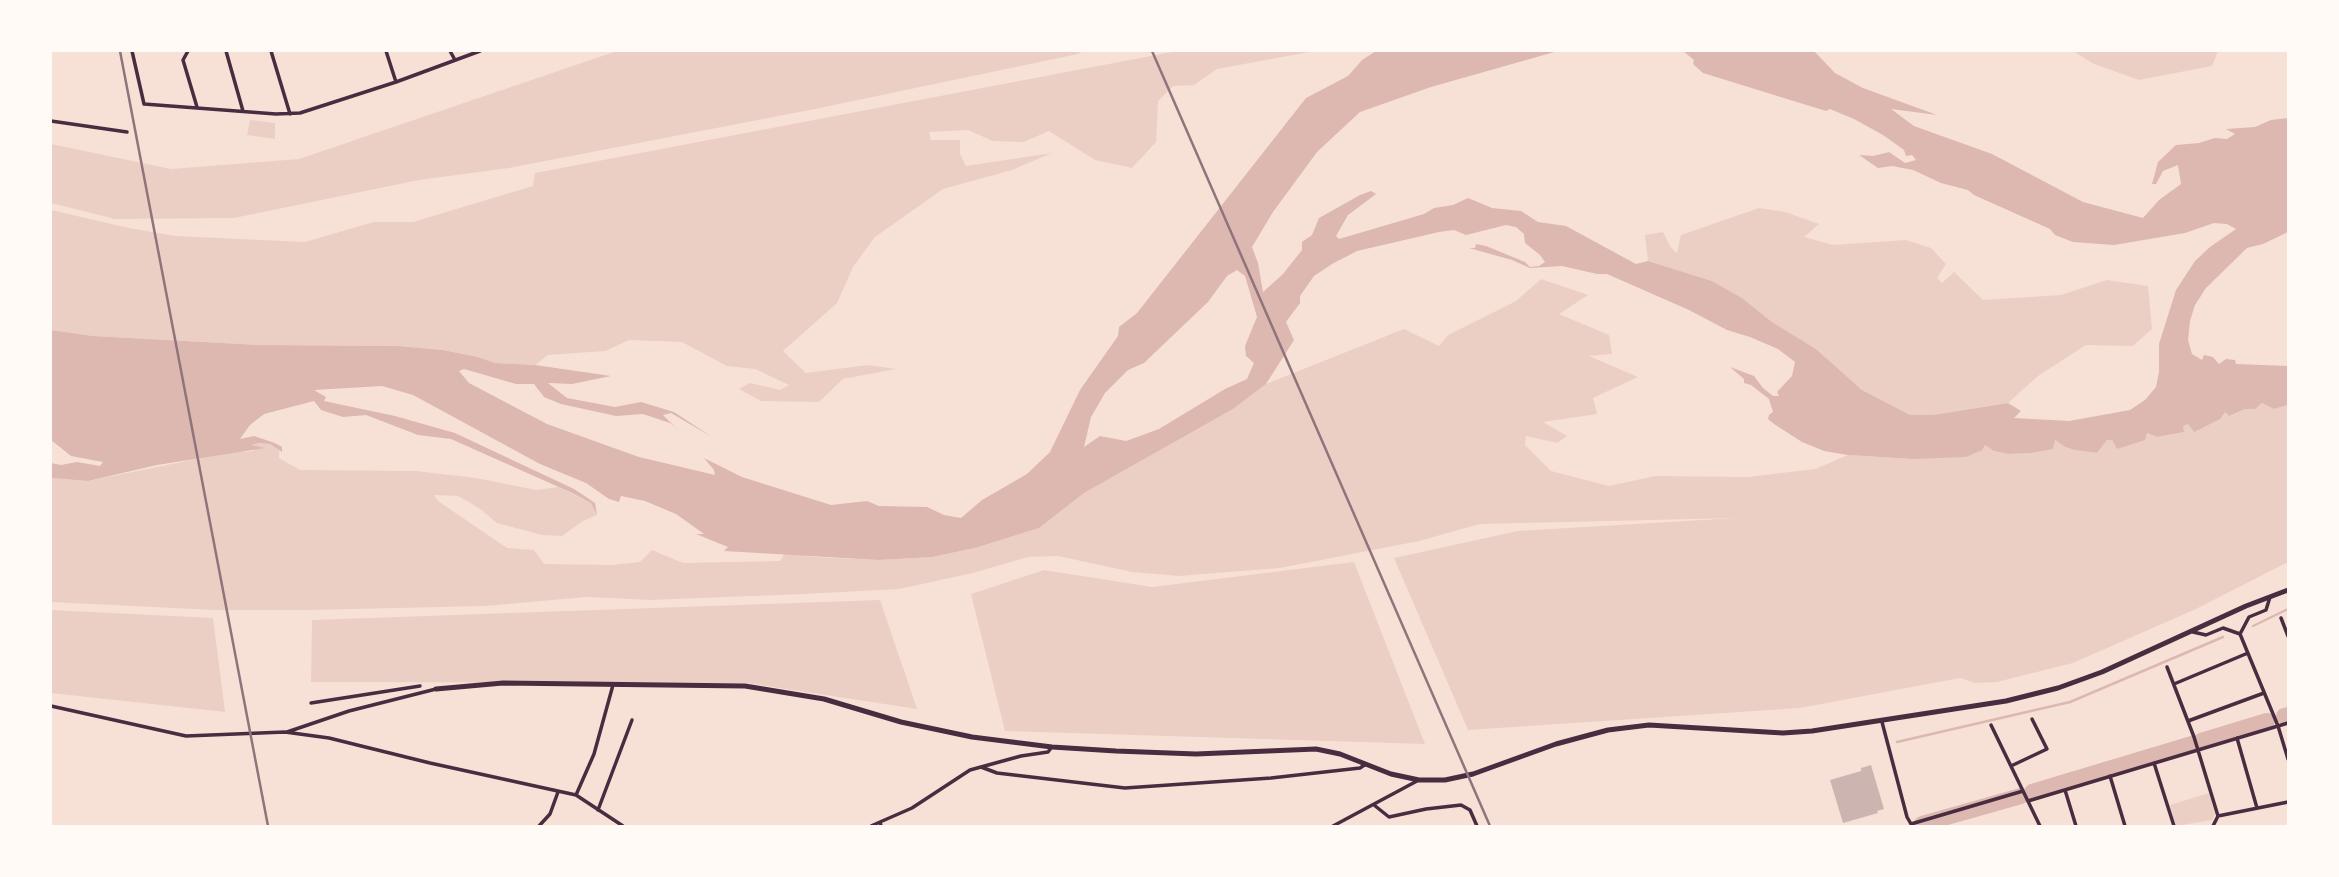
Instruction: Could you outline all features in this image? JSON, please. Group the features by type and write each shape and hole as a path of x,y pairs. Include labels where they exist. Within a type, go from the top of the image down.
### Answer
{"street":[{"path":"132,51 145,104 290,114 396,82 480,51"},
{"path":"188,51 183,60 197,107"},
{"path":"226,51 243,111"},
{"path":"271,51 290,114"},
{"path":"386,51 396,82"},
{"path":"450,51 455,60"},
{"path":"51,121 127,132"},
{"path":"285,732 349,711 436,689 503,683 745,686 824,699 901,722 972,737 1052,747 1196,754 1316,749 1340,754 1391,774 1419,780 1445,780 1473,774 1556,744 1608,730 1649,725 1788,733 1882,722 2006,701 2058,688 2102,672 2288,590"},
{"path":"2240,634 2249,617 2266,610 2271,597"},
{"path":"2281,618 2288,636"},
{"path":"2190,631 2206,635 2223,628 2240,634 2278,726 2288,760"},
{"path":"2174,684 2248,653"},
{"path":"2167,667 2198,749 2218,816 2213,826"},
{"path":"576,795 594,754 613,684"},
{"path":"311,703 421,687"},
{"path":"2188,721 2264,693"},
{"path":"51,706 186,736 285,732 329,738 576,795 623,826"},
{"path":"2011,766 2047,749 2032,719"},
{"path":"598,810 632,720"},
{"path":"1882,722 1911,824 2023,791"},
{"path":"2028,801 2288,723"},
{"path":"1991,725 2040,826"},
{"path":"2237,738 2257,808"},
{"path":"871,826 912,808 970,770 1021,756 1048,752 1052,747"},
{"path":"2154,763 2174,826"},
{"path":"981,767 997,773 1125,788 1271,778 1360,768 1366,764"},
{"path":"2110,776 2125,826"},
{"path":"1333,826 1419,780"},
{"path":"2065,790 2076,826"},
{"path":"539,826 550,814 558,792"},
{"path":"2218,816 2288,802"},
{"path":"1374,805 1389,817 1461,805 1470,810 1477,826"}],"shaded area":[{"path":"617,51 1083,51 815,109 509,168 419,180 234,218 115,219 51,203 51,144 171,169 299,159"},
{"path":"1177,51 1315,51 1217,69 1194,85 1173,86 1158,101 1156,142 1132,168 1095,160 1049,131 1024,142 993,141 968,130 929,132 931,140 960,140 960,154 966,166 1052,153 1012,170 943,189 875,237 853,267 837,303 783,351 806,373 868,365 896,369 843,379 819,402 761,401 739,389 750,383 780,390 789,385 755,369 727,366 682,342 629,340 605,351 548,355 535,365 495,363 443,350 398,346 259,345 93,336 51,330 51,210 176,236 305,242 374,222 413,222 533,186 535,173"},
{"path":"1376,51 1558,51 1431,87 1360,112 1317,152 1273,212 1252,247 1263,292 1283,274 1302,250 1302,242 1312,235 1319,218 1360,195 1371,191 1376,194 1348,215 1336,236 1339,239 1424,214 1434,208 1453,205 1468,198 1492,208 1521,211 1538,222 1566,226 1636,264 1648,261 1712,281 1742,298 1772,322 1816,349 1862,390 1910,415 1933,415 2008,403 2021,411 2014,418 2069,421 2130,410 2145,400 2156,387 2159,344 2176,290 2195,261 2236,229 2227,224 2214,223 2185,233 2114,245 2073,242 1968,190 1941,183 1913,170 1892,166 1878,168 1859,155 1873,156 1889,152 1905,163 1916,160 1912,155 1906,156 1904,150 1883,135 1830,109 1826,111 1703,73 1683,51 1814,51 1835,73 1863,88 1937,115 1891,109 1914,126 1992,154 2083,202 2143,218 2159,200 2181,184 2178,165 2163,171 2156,184 2152,184 2158,162 2176,145 2215,138 2227,139 2235,134 2226,129 2255,127 2271,120 2288,118 2288,232 2247,248 2206,288 2195,305 2188,340 2192,354 2202,360 2204,355 2213,357 2219,364 2226,359 2235,360 2236,364 2288,366 2288,405 2274,409 2262,403 2255,409 2245,409 2229,416 2225,412 2220,419 2194,432 2188,424 2183,426 2184,432 2157,437 2147,433 2145,440 2117,449 2112,440 2107,440 2097,453 2065,447 2055,440 2053,449 2008,454 1994,451 1985,445 1982,450 1966,457 1913,459 1824,451 1802,442 1768,419 1773,412 1769,399 1744,383 1744,379 1730,367 1754,376 1773,396 1779,396 1777,392 1792,376 1795,362 1778,349 1727,330 1607,274 1562,266 1530,268 1469,248 1475,248 1476,244 1486,246 1525,262 1530,267 1545,262 1525,243 1524,234 1516,227 1506,225 1466,235 1454,230 1439,232 1357,251 1332,264 1314,276 1300,296 1300,303 1286,322 1294,340 1266,384 1233,409 1084,493 1039,528 975,548 932,557 879,560 724,551 728,547 696,534 704,534 676,514 645,501 621,496 619,502 609,499 586,483 540,464 413,395 382,386 314,390 326,397 324,401 395,416 455,433 574,489 595,503 597,515 591,503 572,493 451,439 418,435 366,415 343,417 321,410 314,401 264,414 250,425 240,439 254,436 282,447 282,452 270,444 259,443 251,445 265,448 157,465 88,481 51,478 51,463 61,465 77,462 100,466 103,462 71,456 51,440 51,330 93,336 259,345 398,346 443,350 495,363 535,365 611,376 572,384 548,383 567,398 615,407 641,402 674,412 712,437 671,413 663,415 678,430 670,423 643,414 616,416 561,404 544,397 534,384 516,384 464,369 459,371 469,383 547,424 639,457 715,475 704,458 742,477 831,505 867,501 879,506 927,507 944,515 961,518 982,500 1027,474 1050,452 1080,390 1118,336 1119,327 1137,313 1306,98 1348,76 1362,60","holes":["1237,270 1245,276 1257,317 1245,346 1246,356 1254,363 1247,379 1225,389 1159,429 1126,441 1100,436 1084,447 1091,417 1105,393 1128,370 1144,363 1208,302 1227,276"]},
{"path":"2073,51 2218,51 2212,66 2139,80 2094,64"},
{"path":"250,120 275,123 275,139 247,135"},
{"path":"1759,208 1785,212 1819,224 1804,237 1833,245 1906,240 1931,248 1946,264 1937,278 1942,283 1954,272 1983,300 2061,295 2107,280 2148,286 2152,329 2133,346 2086,345 2038,376 2008,403 1933,415 1910,415 1862,390 1816,349 1772,322 1742,298 1712,281 1648,261 1645,235 1663,232 1671,248 1677,253 1681,235"},
{"path":"1541,279 1588,295 1559,314 1609,335 1612,354 1589,356 1638,377 1593,398 1597,414 1543,422 1567,436 1557,443 1526,436 1525,445 1551,471 1609,486 1655,476 1748,477 1815,469 1848,455 1913,459 1985,444 1994,451 2008,454 2031,453 2055,440 2065,447 2097,453 2107,440 2112,440 2117,449 2146,433 2157,437 2184,432 2182,426 2188,424 2194,432 2225,412 2229,416 2245,409 2255,409 2262,403 2274,409 2288,405 2288,562 2196,609 2073,663 1997,682 1975,683 1960,678 1800,708 1468,730 1394,558 1518,531 1736,518 1480,524 1419,541 1280,568 1179,576 1132,572 1058,556 1028,557 973,573 899,589 804,594 650,600 587,597 485,606 309,610 214,610 51,602 51,478 88,481 226,453 253,451 254,446 251,444 259,443 270,444 279,450 279,458 300,470 416,471 476,478 536,490 558,487 591,503 597,515 562,536 542,535 497,523 458,496 434,495 438,501 507,548 534,550 544,564 612,565 640,562 652,550 683,563 780,561 785,553 879,560 932,557 975,548 1039,528 1084,493 1233,409 1266,384 1404,329 1439,346 1448,335 1516,301"},
{"path":"1354,562 1425,744 1005,731 971,594 1044,570 1152,587"},
{"path":"880,600 917,709 747,683 311,682 312,620"},
{"path":"51,610 213,618 225,712 51,693"},
{"path":"2209,793 2215,815 2212,820 2176,826 2170,805"}],"building":[{"path":"1871,765 1884,809 1843,823 1830,780 1861,771 1861,768"}],"waterway":[{"path":"2253,626 2288,609"},
{"path":"1897,742 2070,702 2223,637"},
{"path":"2284,716 2288,715"},
{"path":"2201,741 2267,721"},
{"path":"2032,792 2192,744"},
{"path":"1922,824 2021,796"}],"railway":[{"path":"120,51 268,826"},
{"path":"1152,51 1490,826"}]}
